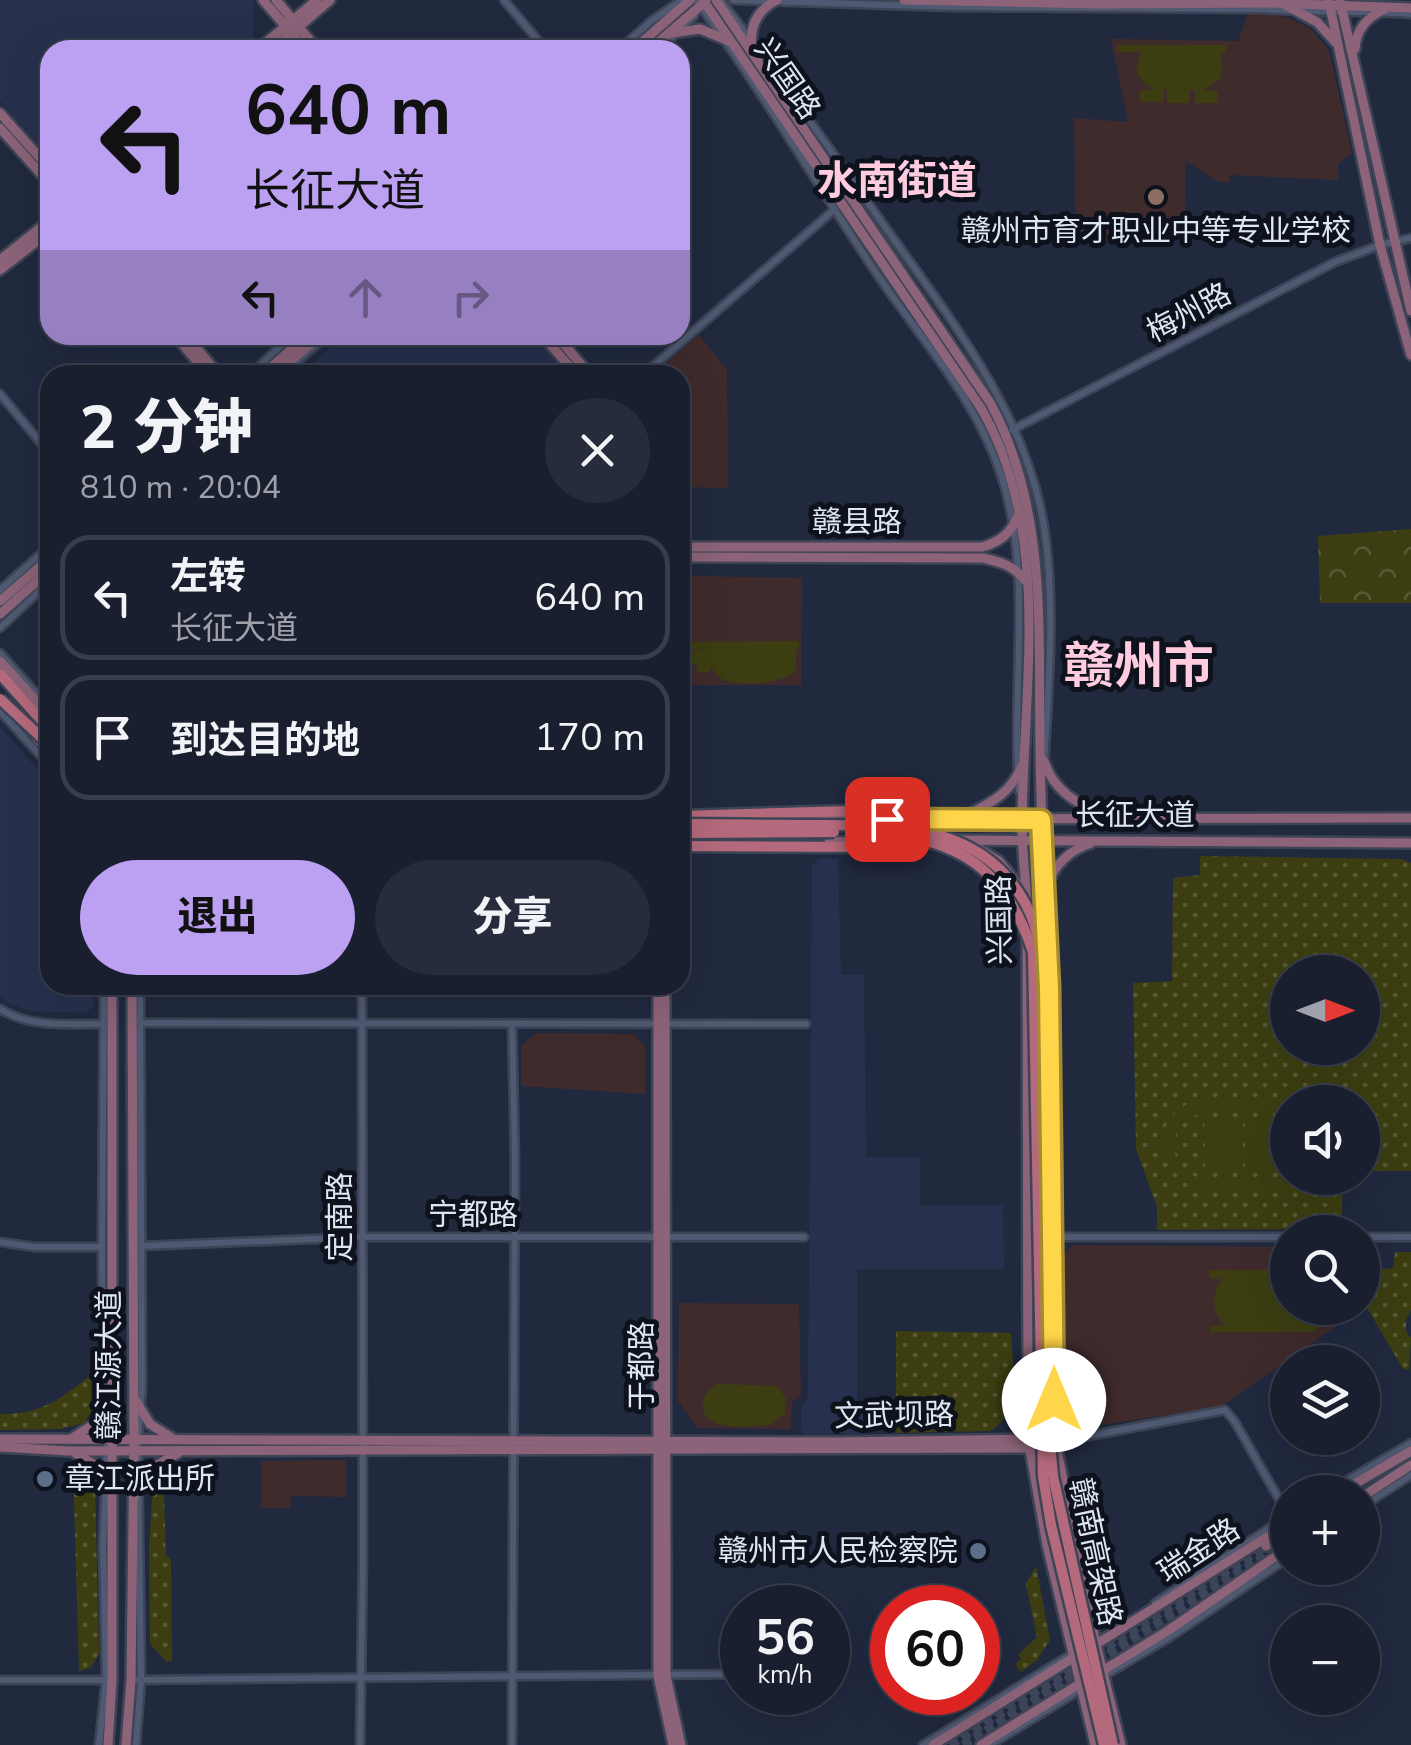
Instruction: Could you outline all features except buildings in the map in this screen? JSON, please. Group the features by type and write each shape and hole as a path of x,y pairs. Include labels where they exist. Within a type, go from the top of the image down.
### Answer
{"highway":[{"path":"0,674 40,731"},
{"path":"0,696 40,734"},
{"path":"690,820 883,810 958,819"},
{"name":"赣南高架路","path":"690,820 874,825 940,834 991,862 1014,887 1030,914 1046,988 1049,1432 1053,1476 1119,1745"},
{"name":"赣南高架路","path":"690,834 874,831 936,842 986,870 1021,918 1032,952 1036,990 1036,1234 1043,1476 1104,1745"},
{"path":"690,844 867,846 910,841"}],"main road":[{"path":"263,0 307,40"},
{"path":"276,0 300,40"},
{"path":"281,40 316,0"},
{"path":"273,40 330,0"},
{"path":"904,0 1270,2 1411,11"},
{"path":"754,56 750,38 756,17 775,1"},
{"path":"664,23 676,2"},
{"path":"644,40 664,23 706,2"},
{"path":"661,40 706,2"},
{"name":"兴国路","path":"706,2 982,408 998,436 1015,484 1027,582 1022,839 1027,901 1029,1444 1071,1656 1094,1745"},
{"name":"兴国路","path":"706,2 754,56 1011,431 1024,483 1037,571 1055,1442 1119,1745"},
{"path":"1270,2 1301,12 1325,29 1340,49"},
{"path":"1335,5 1340,49 1380,245 1411,355"},
{"path":"1335,5 1354,57 1411,310"},
{"path":"1354,57 1357,34 1379,12 1391,7"},
{"path":"666,36 680,30 700,29 733,45"},
{"path":"0,113 40,158"},
{"path":"0,128 40,173"},
{"path":"0,260 40,228"},
{"path":"0,270 40,238"},
{"path":"183,345 200,365"},
{"path":"194,345 211,365"},
{"path":"274,365 296,345"},
{"path":"290,365 312,345"},
{"path":"551,345 568,365"},
{"path":"564,345 582,365"},
{"path":"1014,527 1019,514"},
{"name":"赣县路","path":"690,547 982,547 1003,538 1014,527"},
{"name":"赣县路","path":"690,557 984,558 1018,570"},
{"path":"0,601 40,567"},
{"path":"1018,570 1027,582"},
{"path":"0,614 40,579"},
{"path":"0,661 40,702"},
{"path":"958,819 997,800 1018,775 1026,744"},
{"path":"1040,744 1051,779 1068,796 1110,819"},
{"name":"长征大道","path":"958,819 1409,817"},
{"path":"960,840 976,845 1001,863 1027,901"},
{"name":"长征大道","path":"910,841 1411,844"},
{"path":"1045,909 1048,885 1058,864 1079,848 1106,841"},
{"name":"赣江源大道","path":"108,1745 113,1509 112,995"},
{"name":"赣江源大道","path":"126,1745 136,1680 132,995"},
{"name":"于都路","path":"662,995 662,1676 673,1745"},
{"path":"113,1389 105,1409 67,1446 92,1462 106,1478 113,1509"},
{"path":"133,1390 141,1413 165,1435 190,1446"},
{"name":"文武坝路","path":"0,1439 67,1446"},
{"name":"文武坝路","path":"0,1447 1029,1444 1073,1439"},
{"path":"133,1510 141,1484 159,1462 190,1446"},
{"path":"1371,1475 1411,1451"},
{"path":"1380,1486 1408,1470"},
{"name":"瑞金路","path":"933,1745 1071,1656 1270,1539"},
{"name":"瑞金路","path":"981,1745 1103,1673 1270,1558"},
{"name":"于都路","path":"662,1676 682,1745"}],"street":[{"path":"504,0 538,40"},
{"path":"733,0 1301,12 1335,5 1379,12 1411,11"},
{"path":"632,40 676,2"},
{"path":"706,2 750,38 914,270 991,385 1033,479 1046,547 1049,696 1041,820"},
{"path":"670,40 706,2"},
{"path":"706,2 719,35 974,411 990,441 1014,527 1018,570 1018,775 1022,820"},
{"path":"690,334 835,209"},
{"name":"梅州路","path":"1011,431 1336,262 1411,238"},
{"path":"260,365 282,345"},
{"path":"655,365 678,345"},
{"path":"0,394 40,442"},
{"path":"0,590 40,555"},
{"path":"0,628 40,591"},
{"path":"0,653 40,700"},
{"path":"0,711 40,755"},
{"path":"100,1745 109,1680 103,1548 110,1446 105,1409 102,1247 104,995"},
{"path":"136,1745 141,1484 136,1446 141,1413 140,995"},
{"name":"定南路","path":"360,1745 362,995"},
{"path":"0,1009 38,1023 103,1024"},
{"path":"140,1024 806,1024"},
{"path":"512,1024 512,1745"},
{"path":"1027,1236 1270,1236"},
{"name":"宁都路","path":"142,1246 362,1238 804,1237"},
{"path":"1380,1237 1411,1237"},
{"path":"0,1242 34,1247 102,1247"},
{"path":"1073,1439 1224,1410 1235,1422 1270,1484"},
{"path":"1356,1475 1411,1443"},
{"path":"1380,1493 1408,1470"},
{"path":"1096,1642 1270,1528"},
{"path":"1103,1673 1170,1637 1270,1570"},
{"path":"923,1745 1071,1656"},
{"path":"136,1680 720,1675"},
{"path":"0,1680 109,1680"},
{"path":"990,1745 1079,1687"}],"shaded area":[{"path":"0,0 254,0 253,40 40,40 40,147 0,101"},
{"path":"1249,11 1286,17 1310,28 1329,50 1352,153 1338,164 1338,180 1229,175 1229,182 1220,182 1185,161 1186,235 1158,240 1076,242 1074,118 1128,122 1111,39 1238,41"},
{"path":"699,335 727,370 728,488 690,487 690,365 664,365"},
{"path":"334,345 542,345 560,365 310,365"},
{"path":"690,576 802,578 801,685 690,685"},
{"path":"0,727 40,774 40,995 94,995 94,1005 86,1013 30,1011 0,995"},
{"path":"819,858 838,859 841,975 864,975 866,1157 920,1157 920,1206 1003,1205 1004,1269 857,1269 857,1408 866,1415 868,1434 805,1434 801,1430 801,1410 808,1398 812,866"},
{"path":"536,1033 633,1034 645,1046 645,1094 521,1086 521,1046"},
{"path":"1073,1245 1270,1247 1270,1325 1338,1325 1309,1345 1270,1345 1270,1372 1222,1406 1076,1429 1067,1422 1064,1254"},
{"path":"679,1303 799,1304 801,1396 792,1402 791,1429 697,1428 678,1401"},
{"path":"346,1460 346,1497 291,1496 290,1508 261,1508 261,1461"}],"green space":[{"path":"1117,45 1226,45 1226,53 1219,54 1223,67 1220,79 1203,91 1218,91 1218,103 1195,103 1195,90 1190,90 1189,103 1167,103 1164,89 1163,102 1140,102 1140,90 1155,89 1138,74 1142,52 1117,52"},
{"path":"1411,529 1411,603 1320,603 1318,536"},
{"path":"799,641 796,670 772,681 729,681 718,676 711,665 709,672 697,672 697,665 690,665 690,651 707,650 691,649 691,642"},
{"path":"1200,856 1402,859 1411,863 1411,1171 1380,1171 1380,1085 1270,1085 1270,1195 1342,1195 1342,1215 1270,1215 1270,1229 1157,1230 1157,1207 1136,1149 1133,983 1172,981 1173,878 1200,875"},
{"path":"1190,1101 1270,1101 1270,1112 1205,1112 1188,1118 1180,1124 1174,1147 1178,1162 1197,1177 1270,1180 1270,1189 1202,1188 1175,1173 1166,1160 1162,1141 1170,1119"},
{"path":"1241,1118 1241,1172 1205,1172 1204,1119"},
{"path":"1245,1118 1270,1118 1270,1171 1245,1172"},
{"path":"1395,1252 1411,1252 1411,1309 1406,1320 1411,1338 1409,1370 1403,1369 1377,1325 1380,1270 1393,1268"},
{"path":"1210,1270 1270,1270 1270,1325 1324,1325 1311,1332 1210,1332 1210,1326 1225,1325 1214,1302 1222,1279 1210,1278"},
{"path":"896,1331 1011,1333 1013,1387 1007,1413 1000,1423 990,1431 896,1433"},
{"path":"94,1372 93,1409 84,1423 61,1429 0,1430 0,1414 15,1414 52,1403"},
{"path":"717,1384 776,1386 786,1398 785,1413 771,1425 719,1424 710,1420 703,1403"},
{"path":"73,1463 92,1476 95,1487 99,1653 91,1668 79,1671"},
{"path":"163,1471 166,1555 171,1560 172,1661 167,1662 150,1644 153,1486 155,1477"},
{"path":"1036,1566 1050,1640 1037,1660 1021,1672 1015,1664 1021,1659 1019,1654 1037,1637 1026,1584"}],"tunnel":[{"path":"1095,1654 1266,1546"},
{"path":"1097,1661 1268,1554"},
{"path":"950,1745 1082,1663"},
{"path":"963,1745 1084,1669"}],"place":[{"name":"赣州市育才职业中等专业学校","path":"1156,197"},
{"name":"章江派出所","path":"45,1479"},
{"name":"赣州市人民检察院","path":"978,1551"}],"district":[{"name":"水南街道","path":"897,181"},
{"name":"赣州市","path":"1139,666"}],"route":[{"path":"887,819 1041,820 1049,988 1054,1400"}]}
